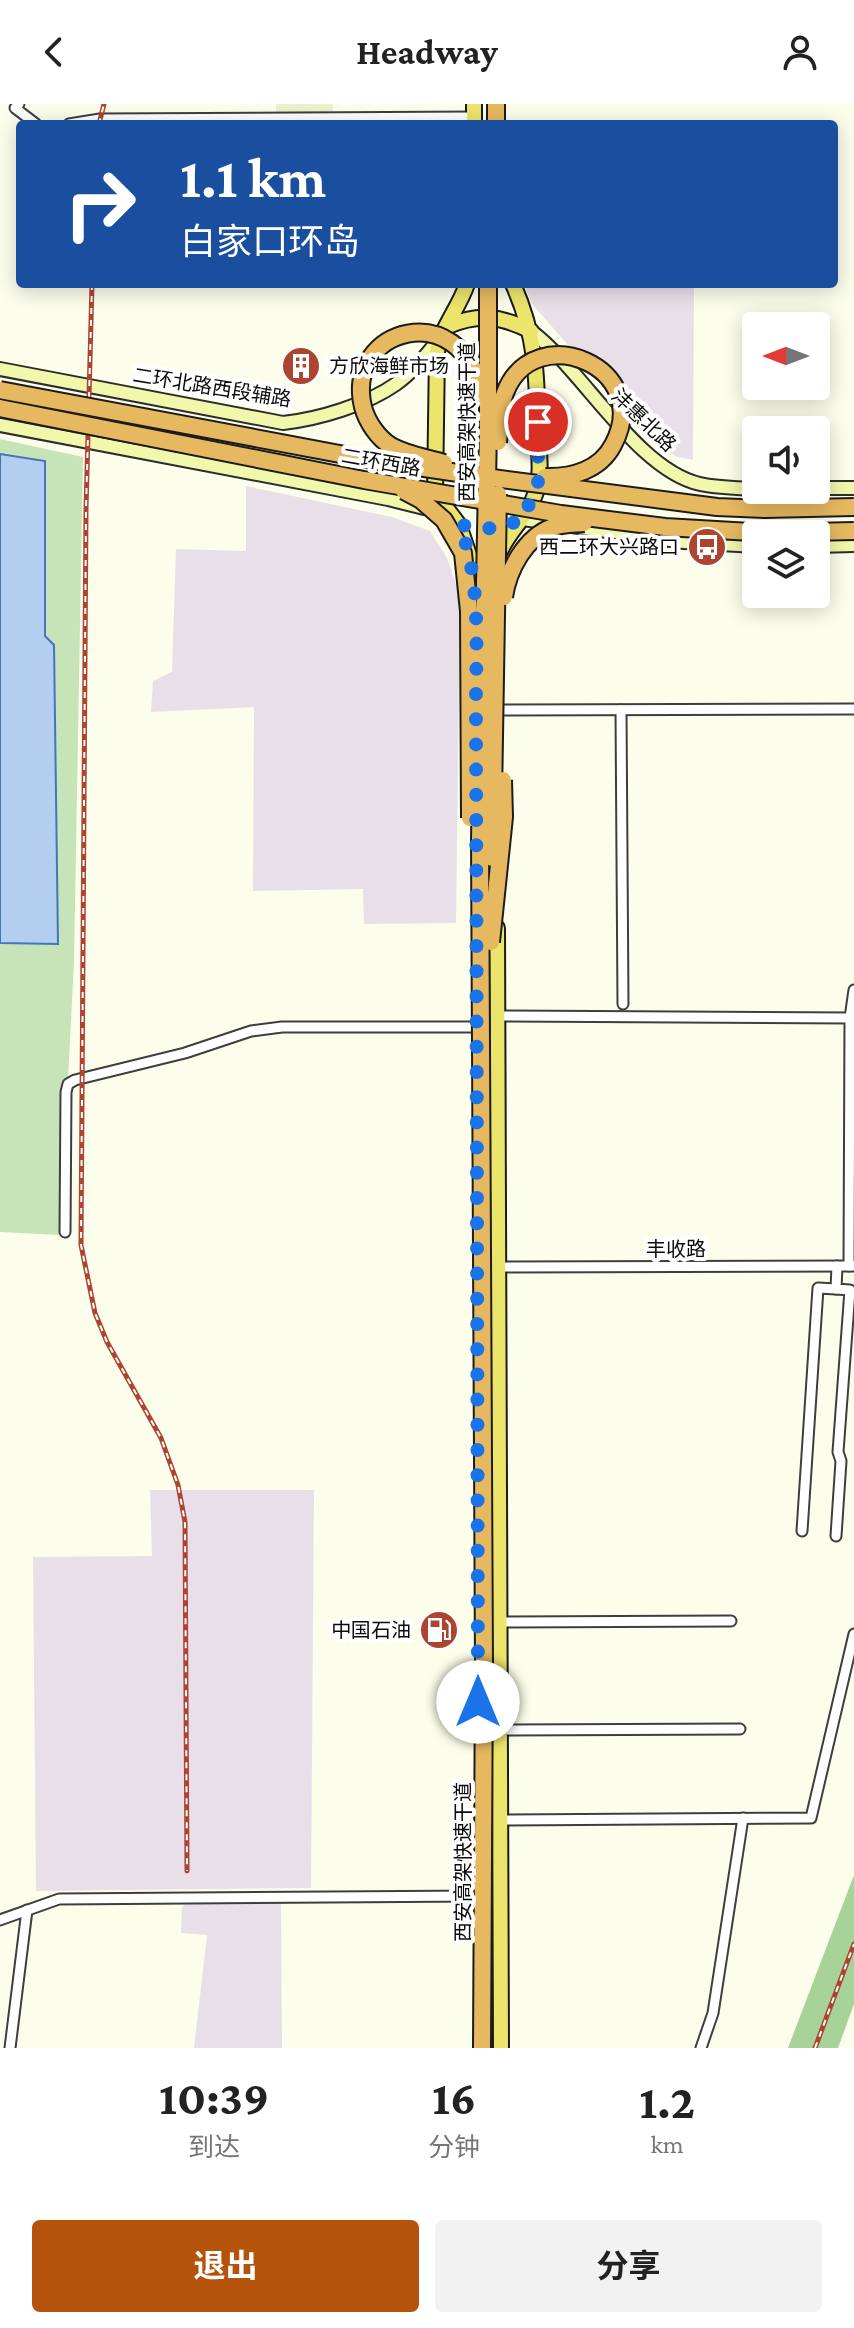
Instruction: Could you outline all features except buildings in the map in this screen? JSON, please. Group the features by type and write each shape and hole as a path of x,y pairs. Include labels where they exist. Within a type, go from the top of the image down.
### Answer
{"highway":[{"path":"478,117 488,104"},
{"name":"西安高架快速干道","path":"488,288 493,436"},
{"name":"西安高架快速干道","path":"479,2048 484,1652 486,942 497,288"},
{"path":"412,333 439,334 451,341 461,348 477,374 483,414 493,436 505,394 515,378 536,360 561,356 589,360 602,369 618,394 622,411 619,434 609,453 596,464 563,478 485,477 389,445 365,415 361,385 371,357 391,340 412,333"},
{"name":"二环西路","path":"0,390 377,461 485,477 717,507 854,507"},
{"name":"二环西路","path":"0,408 364,480 561,514 665,527 767,533 854,531"},
{"path":"364,480 389,485 421,500 444,520 463,553 469,611 470,821 486,942"},
{"path":"486,942 504,817 504,608 509,575 522,552 555,527 602,521 665,527"},
{"name":"西安高架快速干道","path":"486,942 492,2048"}],"main road":[{"path":"465,288 444,332 435,493 459,525 469,551 473,579 479,2048"},
{"path":"501,2048 498,555 507,534 523,519 536,493 539,471 537,373 531,331 515,288"},
{"path":"444,332 468,317 508,320 531,331"},
{"name":"沣惠北路","path":"531,331 549,345 601,407 667,470 699,484 742,488"},
{"name":"二环北路西段辅路","path":"0,369 283,423 313,419 395,385 419,365 444,332"},
{"path":"0,425 418,505 459,525 497,529 523,519 684,542 742,545"},
{"path":"830,488 854,488"},
{"path":"830,546 854,545"}],"street":[{"path":"17,106 32,120"},
{"path":"103,120 478,117"},
{"path":"497,710 854,709"},
{"path":"621,710 623,1004"},
{"path":"852,1266 850,1018 854,990"},
{"path":"497,1016 850,1018"},
{"path":"65,1232 66,1092 68,1084 75,1080 185,1053 251,1031 477,1027"},
{"path":"836,1289 837,1266"},
{"name":"丰收路","path":"498,1267 852,1266"},
{"path":"802,1531 818,1288 850,1290 838,1452 841,1461 836,1536"},
{"path":"499,1622 731,1621"},
{"path":"500,1820 811,1818 854,1634"},
{"path":"500,1730 740,1729"},
{"path":"701,2048 713,2013 743,1818"},
{"path":"0,1920 59,1899 477,1896"},
{"path":"10,2048 27,1910"}],"shaded area":[{"path":"526,288 694,288 693,460 675,456 634,420 532,304"},
{"path":"246,486 392,517 430,531 447,558 460,596 456,923 364,924 363,889 253,891 254,707 151,712 153,681 172,672 176,549 246,551"},
{"path":"150,1490 314,1490 311,1888 36,1891 33,1557 152,1556"},
{"path":"190,1901 281,1902 282,2048 194,2048 207,1935 181,1933 182,1907"}],"green space":[{"path":"276,104 333,104 333,112 276,112"},
{"path":"0,439 83,457 74,962 60,1235 0,1232"},
{"path":"854,1875 854,2004 838,2048 788,2048"}],"water":[{"path":"0,454 45,461 45,636 54,645 58,944 0,943"}],"railway":[{"path":"100,120 104,104"},
{"path":"92,288 86,509 81,1245 95,1313 107,1342 161,1438 178,1485 185,1522 187,1871"},
{"path":"815,2048 854,1944"}],"place":[{"name":"方欣海鲜市场","path":"301,366"},
{"name":"西二环大兴路口","path":"707,547"},
{"name":"中国石油","path":"439,1630"}],"route":[{"path":"478,1702 476,720 473,579 469,551 459,525 497,529 523,519 538,482 538,422"}]}
